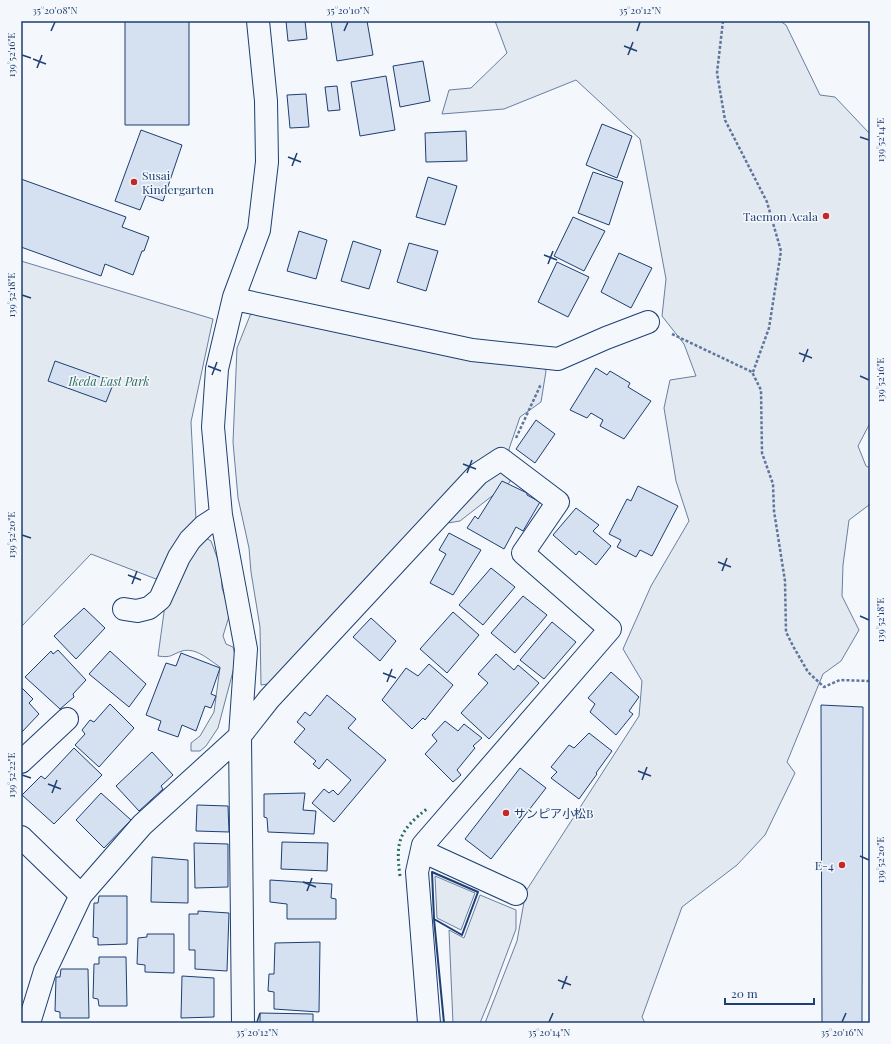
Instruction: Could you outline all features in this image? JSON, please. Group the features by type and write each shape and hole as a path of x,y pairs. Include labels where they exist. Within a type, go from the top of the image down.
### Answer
{"street":[{"path":"243,1023 240,736 246,649 221,515 213,427 217,369 234,296 259,230 267,162 266,101 258,21"},
{"path":"244,301 472,350 558,359 648,322"},
{"path":"29,1023 45,971 80,895 142,825 240,736 269,698 478,474 501,459 558,502 523,553 610,629 423,845 417,872 429,1023"},
{"path":"124,609 137,611 148,608 160,599 179,557 190,540 204,526 221,515"},
{"path":"21,762 66,719"},
{"path":"21,837 80,895"},
{"path":"422,851 516,894"}],"path":[{"path":"723,21 718,73 725,120 766,202 781,251 769,328 752,372"},
{"path":"686,340 752,372 761,390 762,453 773,484 774,511 786,581 786,632 792,646 808,672 824,687 840,680 870,681"},
{"path":"501,459 510,450 548,369 558,359"}],"green space":[{"path":"495,21 780,21 786,25 820,95 835,97 870,134 870,423 858,446 866,466 870,468 870,502 869,505 849,520 843,565 842,596 859,630 841,661 823,674 787,762 795,773 765,835 737,865 682,907 642,1017 645,1023 485,1023 517,941 526,891 639,716 642,681 623,649 651,586 689,521 676,481 664,408 670,380 696,376 684,344 662,316 666,279 640,139 576,80 504,109 442,114 449,90 471,88 507,53"},
{"name":"Ikeda East Park","path":"21,261 213,319 191,422 196,520 156,579 91,554 21,627"},
{"path":"251,313 539,358 546,371 541,402 520,417 509,449 510,482 460,521 417,528 275,683 261,685 260,627 251,572 249,548 238,498 233,442 237,348"},
{"path":"204,537 211,541 221,568 222,588 230,613 223,636 226,644 233,647 236,660 218,728 206,746 200,751 191,751 191,743 200,736 214,712 220,667 197,652 187,650 169,656 158,656 165,605 178,574"},
{"path":"435,876 475,893 461,930 437,918"},
{"path":"480,895 516,910 516,929 480,1023 453,1023 449,930 464,938"}],"building":[{"path":"125,21 189,21 189,125 125,125"},
{"path":"286,21 305,21 307,39 288,41"},
{"path":"331,21 367,21 373,55 337,61"},
{"path":"423,61 430,101 400,107 393,66"},
{"path":"386,76 395,130 360,136 351,82"},
{"path":"337,86 340,110 328,111 325,87"},
{"path":"306,94 309,127 290,128 287,95"},
{"path":"602,124 632,136 617,178 586,165"},
{"path":"141,130 182,145 163,201 146,195 140,210 115,201"},
{"path":"466,131 467,161 426,162 425,133"},
{"path":"593,172 623,182 609,225 578,213"},
{"path":"428,177 457,186 445,225 416,217"},
{"path":"21,179 126,217 122,227 149,237 133,275 105,264 101,276 21,247"},
{"path":"573,217 605,231 584,271 554,256"},
{"path":"299,231 327,240 316,279 287,271"},
{"path":"353,241 381,250 369,289 341,281"},
{"path":"409,243 438,251 426,291 397,282"},
{"path":"619,253 652,268 631,308 601,292"},
{"path":"557,262 589,277 568,317 538,302"},
{"path":"55,361 114,382 106,402 48,381"},
{"path":"596,368 607,375 610,371 630,383 628,387 651,401 624,439 600,426 603,420 591,413 587,418 570,410"},
{"path":"536,420 555,434 535,463 516,449"},
{"path":"502,481 527,493 527,495 540,502 523,531 516,527 504,549 467,528 475,516 478,519"},
{"path":"638,486 678,506 652,556 640,550 636,557 617,547 621,540 609,534 627,499 631,501"},
{"path":"576,508 599,525 593,531 611,546 596,565 579,551 576,555 553,535"},
{"path":"449,533 481,550 453,595 430,583 446,554 439,550"},
{"path":"491,568 515,587 483,625 459,605"},
{"path":"523,596 547,615 515,653 491,633"},
{"path":"84,608 105,628 76,659 54,636"},
{"path":"453,612 479,635 447,673 420,649"},
{"path":"371,618 396,641 380,661 353,637"},
{"path":"552,622 576,642 544,679 520,660"},
{"path":"58,650 86,680 73,694 74,697 60,709 25,677 51,651 53,654"},
{"path":"110,651 146,684 129,707 89,674"},
{"path":"181,653 220,668 211,694 216,696 211,708 205,706 196,731 182,725 178,737 158,730 161,721 146,715 166,663 176,666"},
{"path":"496,654 514,670 518,665 539,683 489,739 461,713 488,683 478,674"},
{"path":"429,664 453,685 425,720 423,718 412,729 382,700 406,668 418,676"},
{"path":"611,672 639,697 629,711 633,714 616,735 590,712 595,704 588,698"},
{"path":"21,687 33,699 29,703 39,714 21,733"},
{"path":"327,695 356,719 348,728 386,760 334,822 312,803 324,789 329,793 333,790 338,795 351,780 327,759 319,769 313,764 316,761 294,742 305,729 297,722 305,712 310,716"},
{"path":"110,704 134,728 99,767 75,745 85,734 82,730 90,720 94,722"},
{"name":"E-4","path":"821,705 863,707 862,1023 822,1023"},
{"path":"445,721 458,731 464,724 482,738 473,746 475,748 457,770 461,775 453,782 425,754 437,741 432,735"},
{"path":"589,733 612,751 579,799 551,778 557,772 551,767 569,745 574,748"},
{"path":"74,748 102,775 54,824 22,795 41,776 45,779"},
{"path":"152,752 173,775 161,786 163,789 139,811 116,786"},
{"name":"サンピア小松B","path":"520,768 546,788 491,859 465,839"},
{"path":"101,793 131,820 104,848 76,820"},
{"path":"305,793 303,810 316,811 314,834 268,832 267,818 264,817 264,794"},
{"path":"197,805 228,806 229,832 196,831"},
{"path":"282,842 328,843 327,871 281,869"},
{"path":"194,843 228,844 228,887 195,888"},
{"path":"152,857 188,860 188,903 151,902"},
{"path":"270,880 332,884 331,898 336,899 336,919 287,919 287,904 270,902"},
{"path":"99,896 127,896 127,944 98,945 98,938 93,937 94,903 98,903"},
{"path":"198,911 229,913 227,971 195,969 195,950 189,950 189,914 198,914"},
{"path":"147,934 174,934 174,973 145,972 145,965 137,964 138,938 147,937"},
{"path":"320,942 319,1012 274,1009 274,992 268,991 269,974 274,974 275,943"},
{"path":"99,957 126,957 127,1006 99,1006 98,999 93,998 94,964 99,964"},
{"path":"61,969 88,969 89,1018 60,1018 60,1012 55,1011 56,977 60,977"},
{"path":"182,976 214,978 214,1017 181,1018"},
{"path":"260,1013 313,1014 313,1023 260,1023"}],"hedge":[{"path":"400,876 398,853 399,844 411,823 428,808"}],"wall":[{"path":"434,919 432,872 478,892 462,935 434,919 444,1023"}],"place":[{"name":"Susai Kindergarten","path":"134,182"},
{"name":"Taemon Acala","path":"826,216"},
{"name":"サンピア小松B","path":"506,813"},
{"name":"E-4","path":"842,865"}]}
